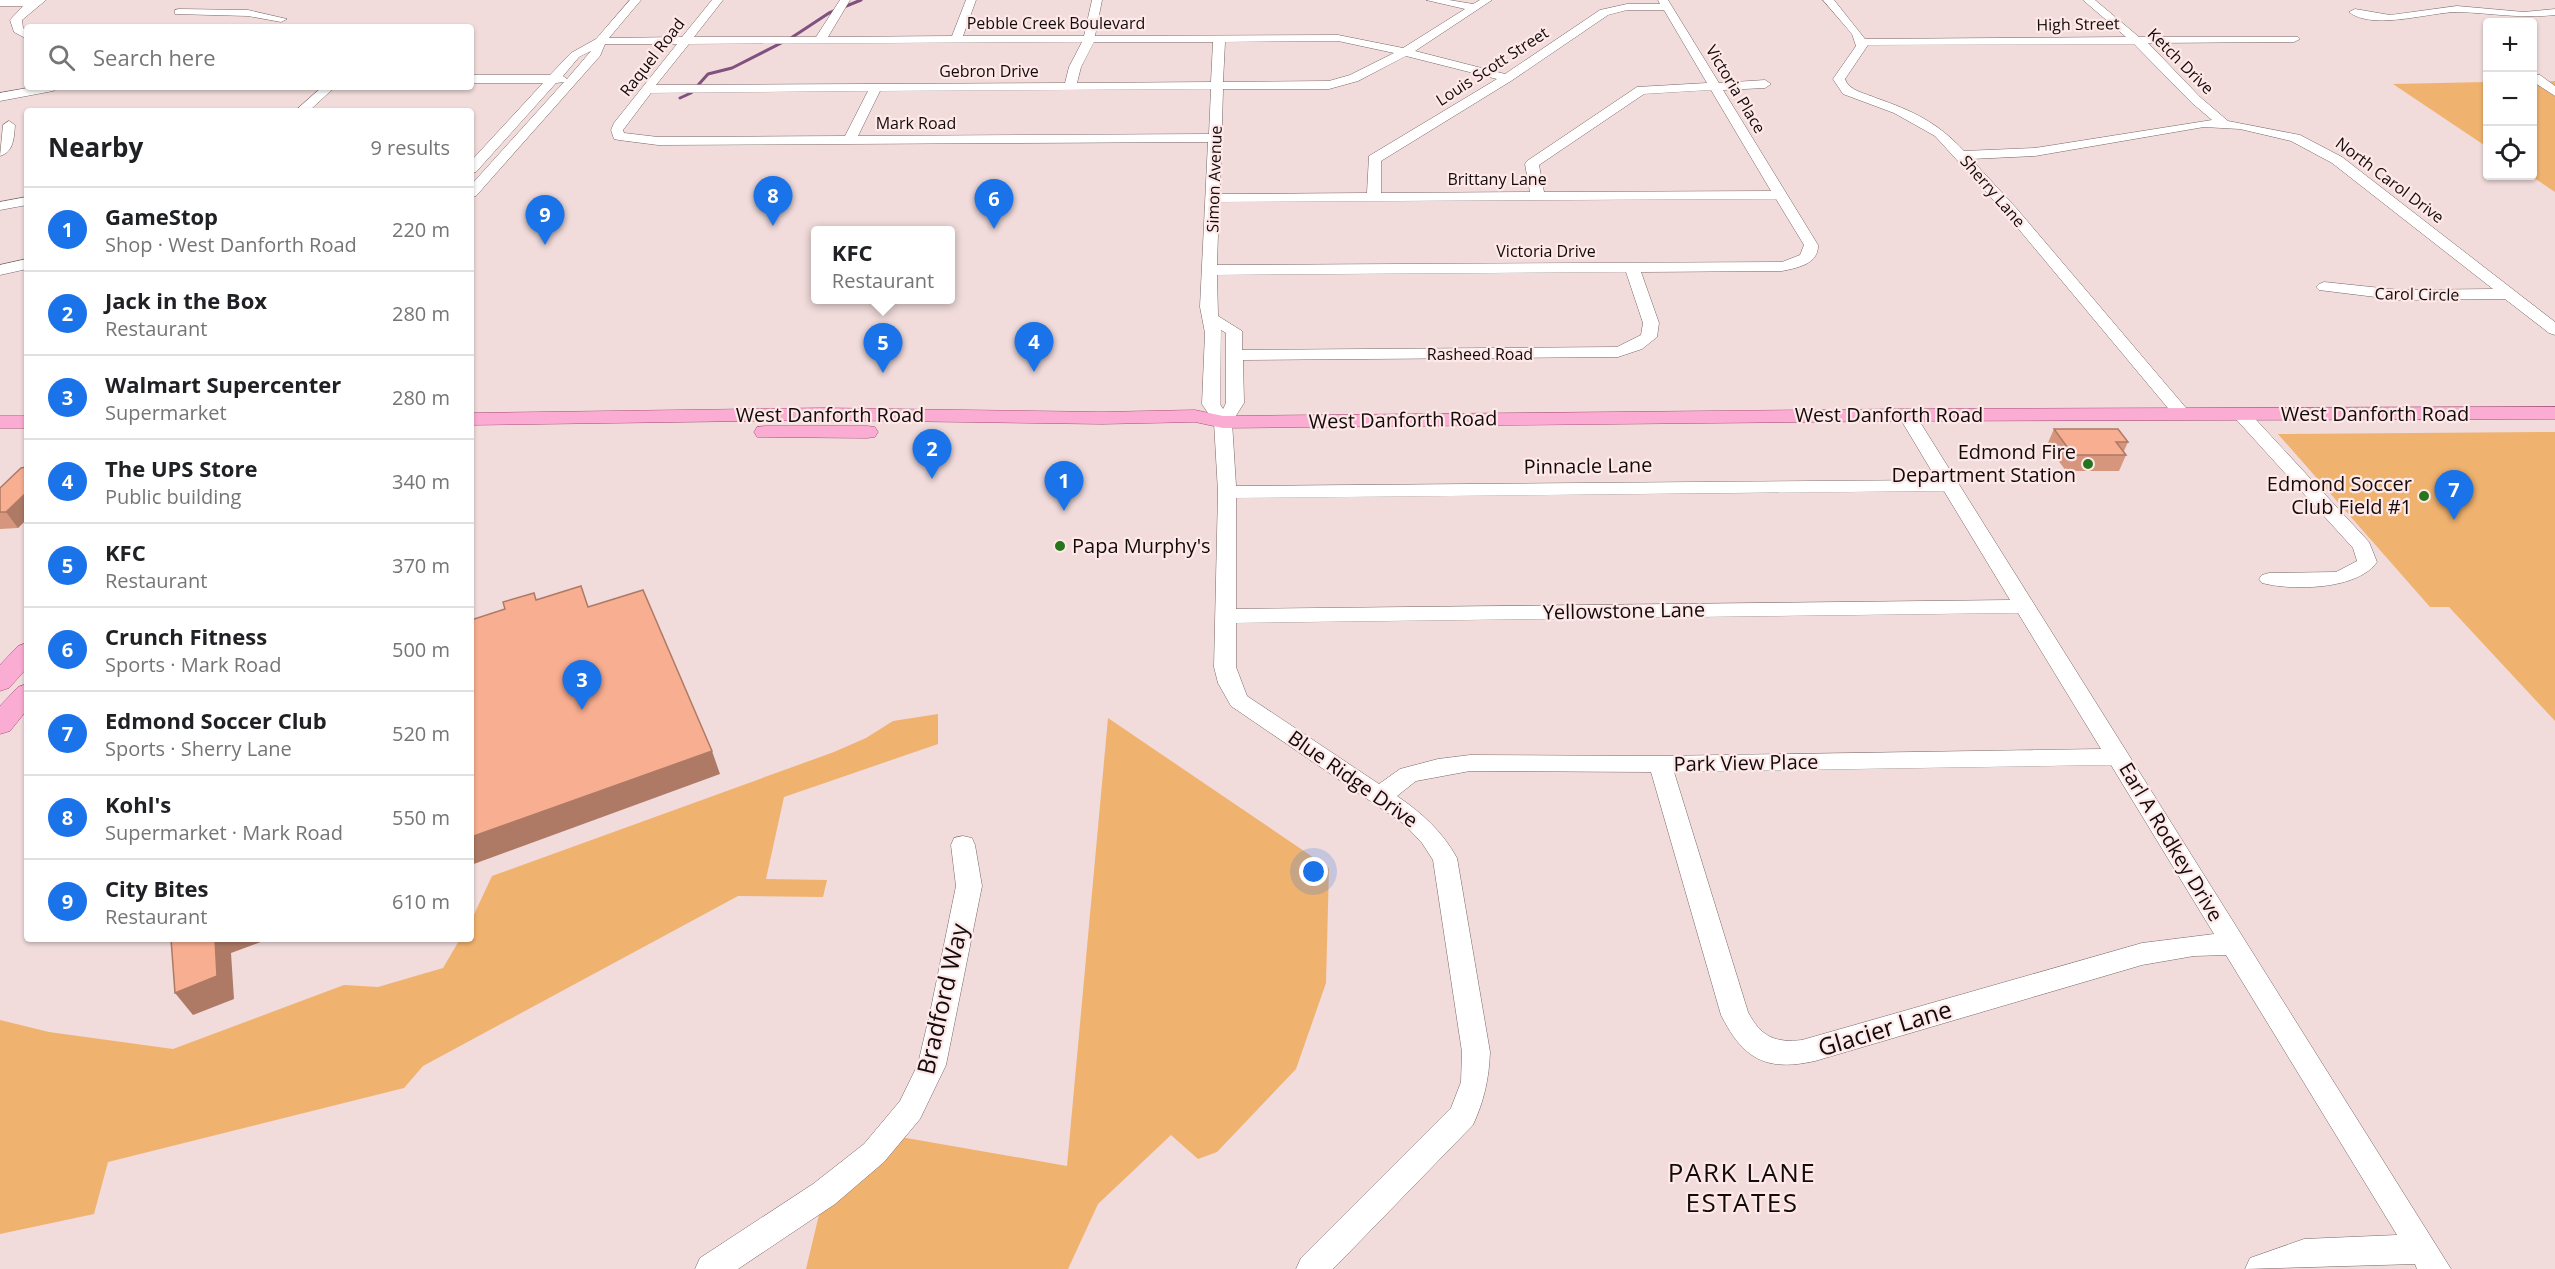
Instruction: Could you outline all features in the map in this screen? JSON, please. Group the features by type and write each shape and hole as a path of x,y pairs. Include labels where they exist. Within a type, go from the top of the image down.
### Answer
{"main road":[{"name":"West Danforth Road","path":"474,419 823,414 1102,418 1195,416 1223,422 1907,415 2555,413"},
{"path":"535,434 543,426 576,425 642,416"},
{"path":"0,422 24,422"},
{"name":"West Danforth Road","path":"474,435 1203,428 1223,422"},
{"path":"0,438 24,438"},
{"path":"0,682 24,655"},
{"path":"0,724 24,696"}],"street":[{"path":"474,166 575,55 600,41 636,0"},
{"name":"Raquel Road","path":"619,136 617,130 620,123 718,0"},
{"path":"820,40 844,0"},
{"path":"956,40 971,0"},
{"path":"1070,87 1075,67 1083,56 1089,39 1097,0"},
{"path":"1431,0 1474,8"},
{"name":"Gebron Drive","path":"649,89 1329,85 1354,78 1401,51 1422,43 1487,0"},
{"path":"1828,0 1861,42"},
{"name":"Ketch Drive","path":"2088,0 2136,40 2196,100 2223,123"},
{"path":"0,3 38,2"},
{"path":"24,34 18,30 16,20 38,2"},
{"name":"Louis Scott Street","path":"1374,198 1374,159 1507,78 1604,12 1627,7 1665,4"},
{"name":"Victoria Place","path":"1665,4 1780,195"},
{"path":"2355,12 2390,18 2457,9 2524,15 2555,12"},
{"path":"179,12 241,12 281,19 273,24"},
{"name":"Simon Avenue","path":"1219,38 1209,307 1213,320 1210,404 1223,422"},
{"name":"Pebble Creek Boulevard","path":"600,41 1338,38 1401,51 1507,78"},
{"name":"High Street","path":"1861,42 2294,39"},
{"path":"474,190 596,54 600,41"},
{"name":"Sherry Lane","path":"1861,42 1859,51 1839,79 1841,86 1847,91 1923,122 1940,133 1963,156 2183,415"},
{"path":"474,79 574,79"},
{"path":"2537,79 2555,92"},
{"path":"1538,197 1533,164 1641,90 1713,84 1765,84"},
{"path":"849,140 876,88"},
{"path":"0,97 37,90"},
{"path":"304,108 326,90"},
{"name":"North Carol Drive","path":"1963,156 2035,152 2180,125 2223,123 2295,138 2329,155 2555,330"},
{"path":"8,146 9,126"},
{"name":"Mark Road","path":"619,136 658,141 1215,138"},
{"path":"488,151 498,151 486,163 489,174"},
{"name":"Brittany Lane","path":"1214,198 1780,195"},
{"name":"Victoria Drive","path":"1210,270 1632,269 1781,266 1808,258 1811,245 1780,195"},
{"path":"0,206 24,202"},
{"path":"0,270 24,265"},
{"name":"Rasheed Road","path":"1234,355 1618,352 1636,346 1649,338 1651,323 1632,269"},
{"name":"Carol Circle","path":"2324,287 2400,295 2510,294"},
{"path":"1213,320 1234,331 1235,403 1223,422"},
{"path":"2241,414 2362,546 2367,562 2362,571 2343,578 2269,579"},
{"name":"Earl A Rodkey Drive","path":"1907,415 1948,485 2429,1259"},
{"name":"Blue Ridge Drive","path":"1223,422 1227,492 1225,667 1229,682 1239,701 1381,795 1412,818 1431,837 1445,858 1476,1052 1475,1082 1463,1116 1312,1269"},
{"name":"Pinnacle Lane","path":"1227,492 1948,485"},
{"name":"Yellowstone Lane","path":"1224,616 2025,606"},
{"name":"Park View Place","path":"1381,795 1408,775 1438,767 1470,763 1660,764 2118,757"},
{"name":"Glacier Lane","path":"1660,764 1735,1015 1751,1041 1763,1049 1778,1052 1812,1052 1852,1038 2142,954 2194,945 2233,944"},
{"name":"Bradford Way","path":"711,1269 824,1194 874,1153 910,1110 932,1065 953,967 969,886 963,845"},
{"path":"2261,1269 2304,1254 2429,1259"}],"shaded area":[{"path":"2555,81 2555,192 2537,180 2537,82"},
{"path":"2483,82 2483,144 2393,84"},
{"path":"2555,432 2555,721 2449,607 2430,607 2278,434"},
{"path":"938,714 938,744 784,797 766,879 827,880 823,897 738,896 423,1066 404,1088 108,1162 94,1214 0,1234 0,1020 49,1032 173,1049 344,985 378,987 443,968 458,942 474,942 474,915 492,876 834,752 866,738 893,721"},
{"path":"1108,718 1329,868 1326,983 1296,1069 1217,1152 1198,1159 1171,1135 1098,1204 1068,1269 806,1269 824,1194 889,1135 1067,1166"}],"building":[{"path":"2054,429 2118,429 2128,442 2116,442 2126,455 2073,455"},
{"path":"24,468 24,495 6,512 0,512 0,488"},
{"path":"581,586 588,607 643,590 712,751 474,836 474,619 505,609 503,602 534,593 536,600"},
{"path":"171,942 215,942 217,976 175,993"}],"waterway":[{"path":"680,98 691,93 708,74 732,68 791,38 829,13 861,0"}],"place":[{"name":"Kohl's","path":"773,226"},
{"name":"Crunch Fitness","path":"994,229"},
{"name":"City Bites","path":"545,245"},
{"name":"The UPS Store","path":"1034,372"},
{"name":"KFC","path":"883,373"},
{"name":"Edmond Fire Department Station","path":"2088,464"},
{"name":"Jack in the Box","path":"932,479"},
{"name":"Edmond Soccer Club Field #1","path":"2424,496"},
{"name":"GameStop","path":"1064,511"},
{"name":"Edmond Soccer Club","path":"2454,520"},
{"name":"Papa Murphy's","path":"1060,546"},
{"name":"Walmart Supercenter","path":"582,710"}],"district":[{"name":"PARK LANE ESTATES","path":"1742,1188"}]}
